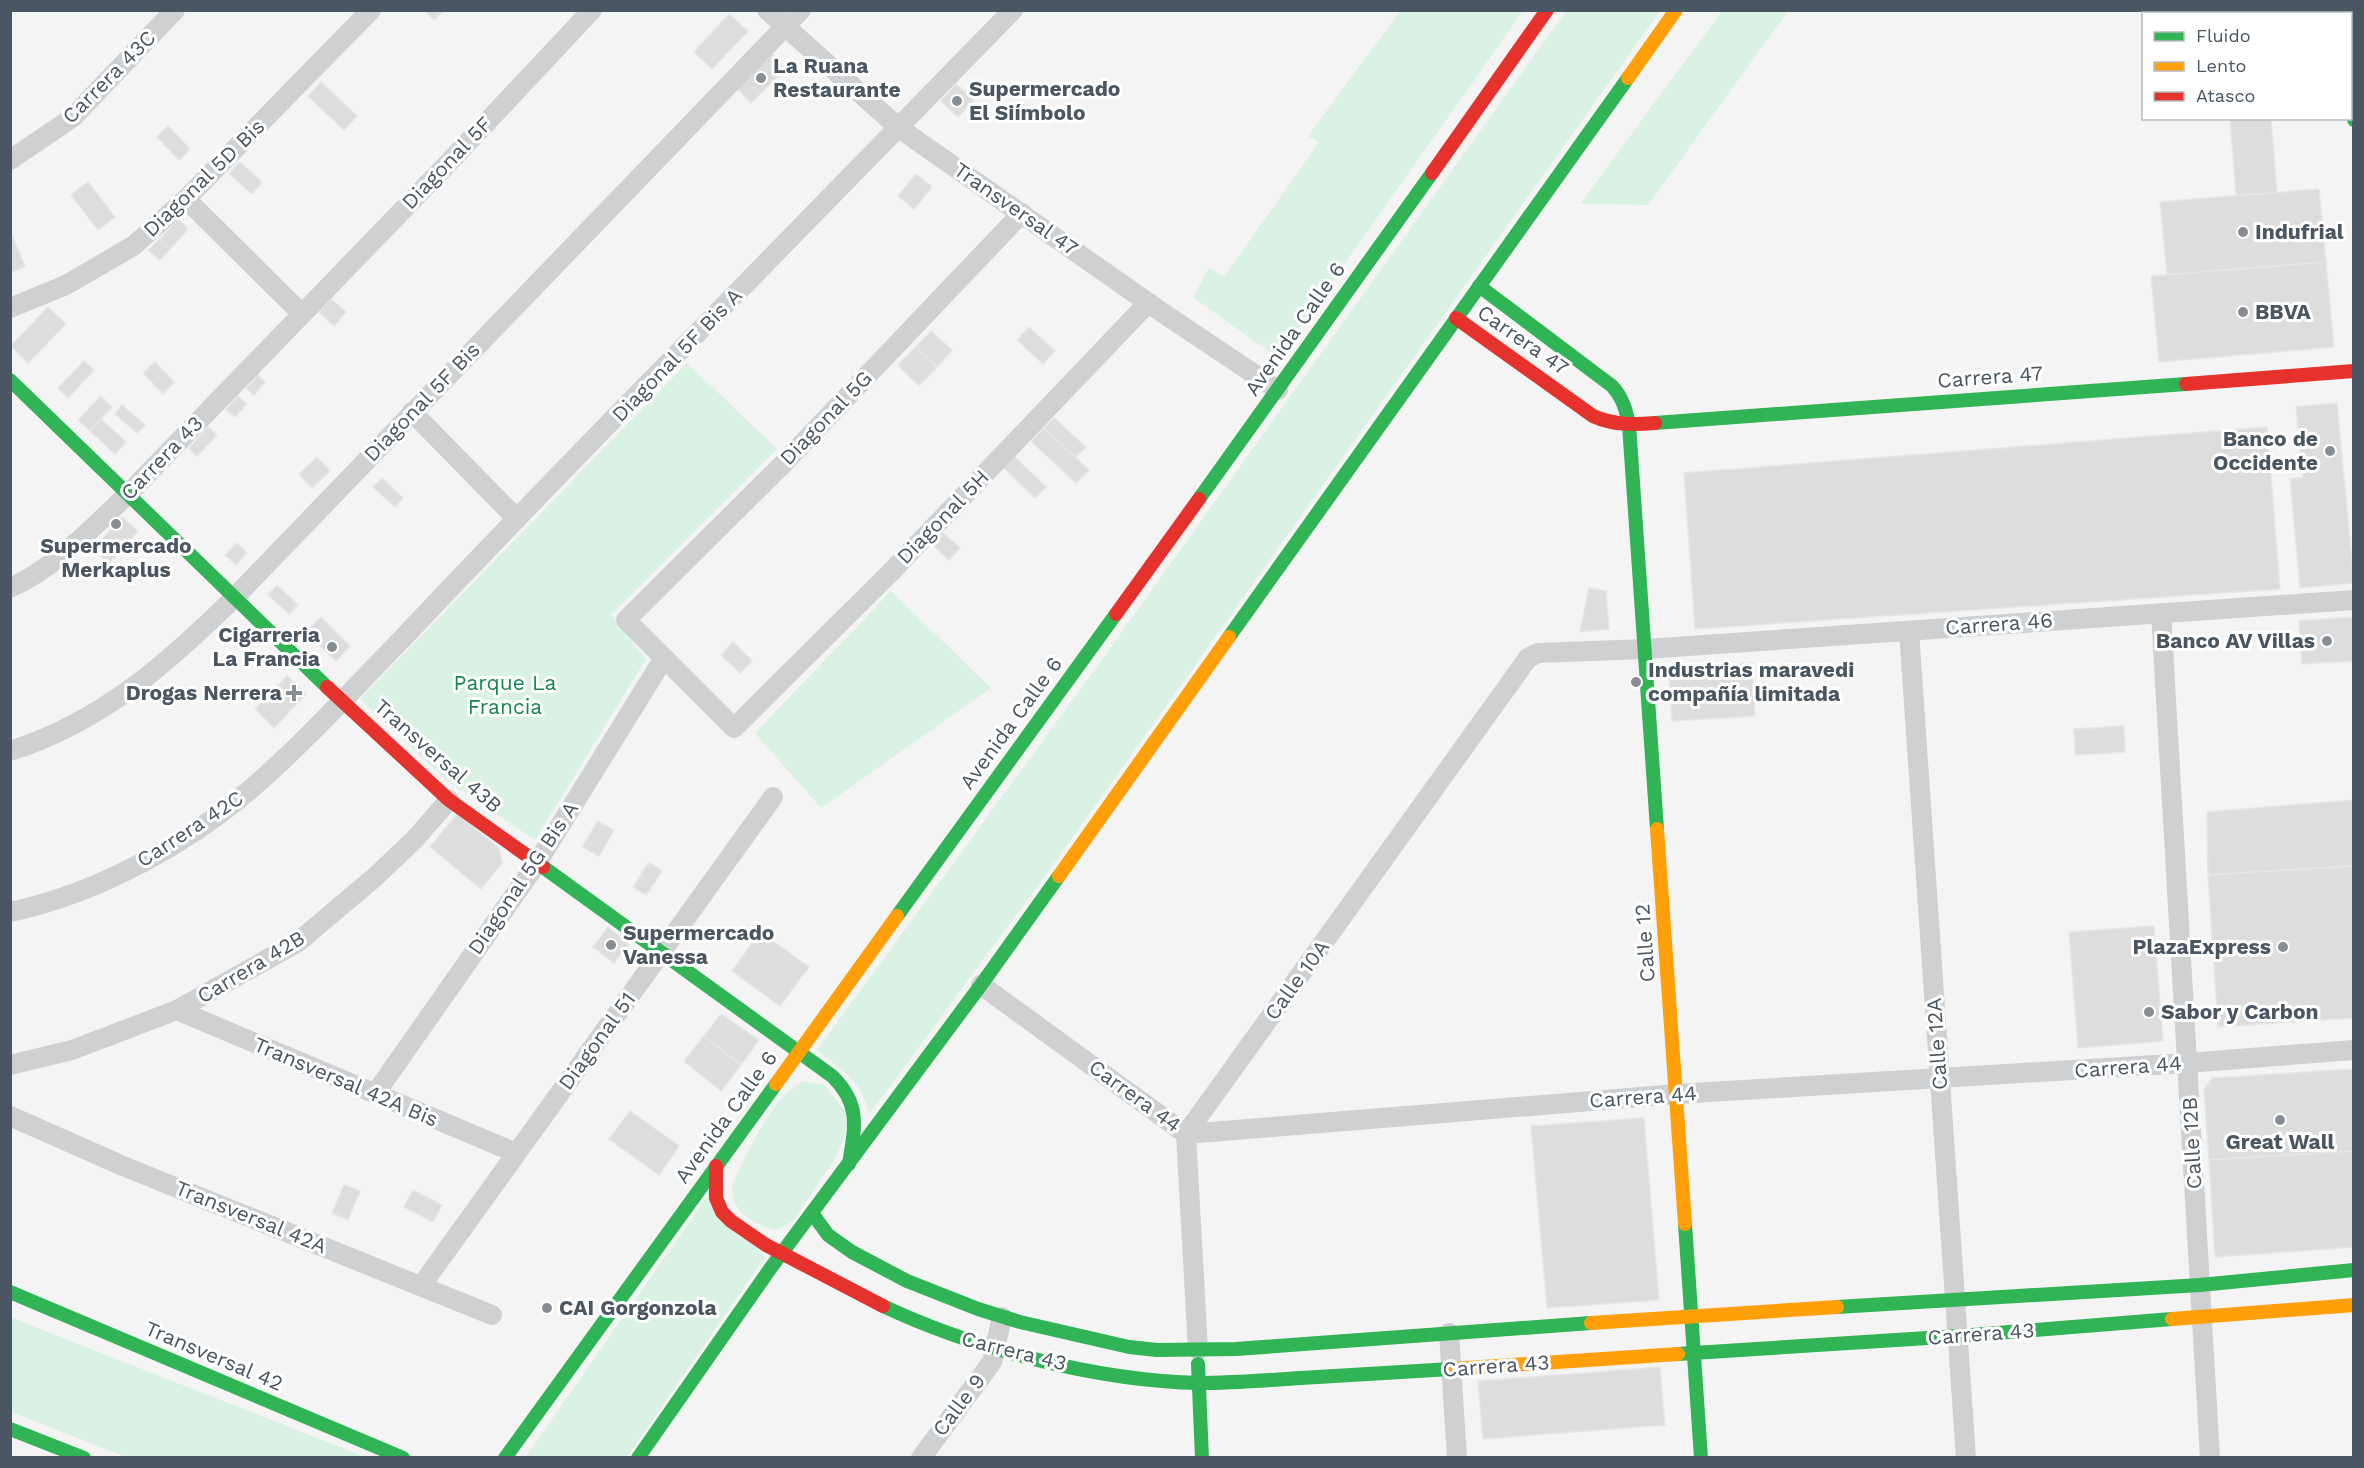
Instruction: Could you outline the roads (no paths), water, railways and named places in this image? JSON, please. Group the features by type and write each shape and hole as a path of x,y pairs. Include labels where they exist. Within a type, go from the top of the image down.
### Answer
{"street":[{"name":"Carrera 43C","path":"10,160 72,118 175,10"},
{"name":"Diagonal 5D Bis","path":"10,308 66,285 133,246 186,200 371,10"},
{"name":"Diagonal 5F","path":"301,313 455,156 592,10"},
{"name":"Transversal 47","path":"767,10 899,128 1148,303 1278,390"},
{"name":"Diagonal 5F Bis","path":"10,751 75,726 132,688 181,651 236,597 801,10"},
{"name":"Diagonal 5F Bis A","path":"342,701 1013,10"},
{"name":"Avenida Calle 6","path":"505,1458 1278,390 1547,10"},
{"path":"640,1456 782,1253 981,985 1676,10"},
{"path":"2352,102 2354,120"},
{"path":"186,200 301,313"},
{"name":"Diagonal 5G","path":"664,658 626,620 781,466 1022,213"},
{"name":"Carrera 47","path":"1479,286 1612,386 1621,395 1626,405 1629,425"},
{"name":"Diagonal 5H","path":"664,658 734,728 890,573 1148,303"},
{"name":"Carrera 43","path":"10,588 22,582 78,541 128,494 301,313"},
{"name":"Carrera 47","path":"1456,318 1593,416 1614,424 1629,425 2354,371"},
{"name":"Transversal 43B","path":"15,393 128,494 342,701 449,800 799,1050 846,1089 852,1098 856,1124 849,1164"},
{"path":"412,412 517,519"},
{"name":"Calle 12","path":"1629,425 1701,1458"},
{"name":"Carrera 46","path":"1645,649 2354,600"},
{"name":"Calle 12B","path":"2161,613 2210,1458"},
{"name":"Calle 12A","path":"1909,631 1966,1458"},
{"name":"Calle 10A","path":"1186,1134 1528,658 1538,653 1645,649"},
{"name":"Diagonal 5G Bis A","path":"375,1094 537,863 664,658"},
{"name":"Carrera 42C","path":"10,912 92,887 183,838 253,787 342,701"},
{"name":"Diagonal 51","path":"421,1286 773,797"},
{"name":"Carrera 42B","path":"10,1065 72,1050 177,1010 298,942 391,862 415,839 449,800"},
{"name":"Carrera 44","path":"981,985 1186,1134 1677,1094 2187,1063 2354,1050"},
{"name":"Transversal 42A Bis","path":"177,1010 516,1154"},
{"name":"Transversal 42A","path":"10,1116 123,1166 492,1316"},
{"path":"1186,1134 1202,1458"},
{"name":"Carrera 43","path":"716,1166 715,1193 721,1210 735,1224 862,1298 995,1349 1090,1369 1199,1382 1240,1382 1959,1336 2354,1305"},
{"name":"Carrera 43","path":"812,1214 828,1235 852,1252 936,1294 1002,1317 1129,1347 1198,1350 1692,1315 2200,1285 2354,1270"},
{"name":"Transversal 42","path":"10,1292 403,1458"},
{"name":"Calle 9","path":"921,1458 992,1362 1002,1317"},
{"path":"1449,1333 1457,1458"},
{"path":"10,1429 84,1458"}],"place":[{"name":"La Ruana Restaurante","path":"761,78"},
{"name":"Supermercado El Siímbolo","path":"957,101"},
{"name":"Indufrial","path":"2243,232"},
{"name":"BBVA","path":"2243,312"},
{"name":"Banco de Occidente","path":"2330,451"},
{"name":"Supermercado Merkaplus","path":"116,524"},
{"name":"Banco AV Villas","path":"2327,641"},
{"name":"Cigarreria La Francia","path":"332,647"},
{"name":"Industrias maravedi compañía limitada","path":"1636,682"},
{"name":"Drogas Nerrera","path":"294,693"},
{"name":"Supermercado Vanessa","path":"611,945"},
{"name":"PlazaExpress","path":"2283,947"},
{"name":"Sabor y Carbon","path":"2149,1012"},
{"name":"Great Wall","path":"2280,1120"},
{"name":"CAI Gorgonzola","path":"547,1308"}],"park label":[{"name":"Parque La Francia","path":"505,695"}]}
